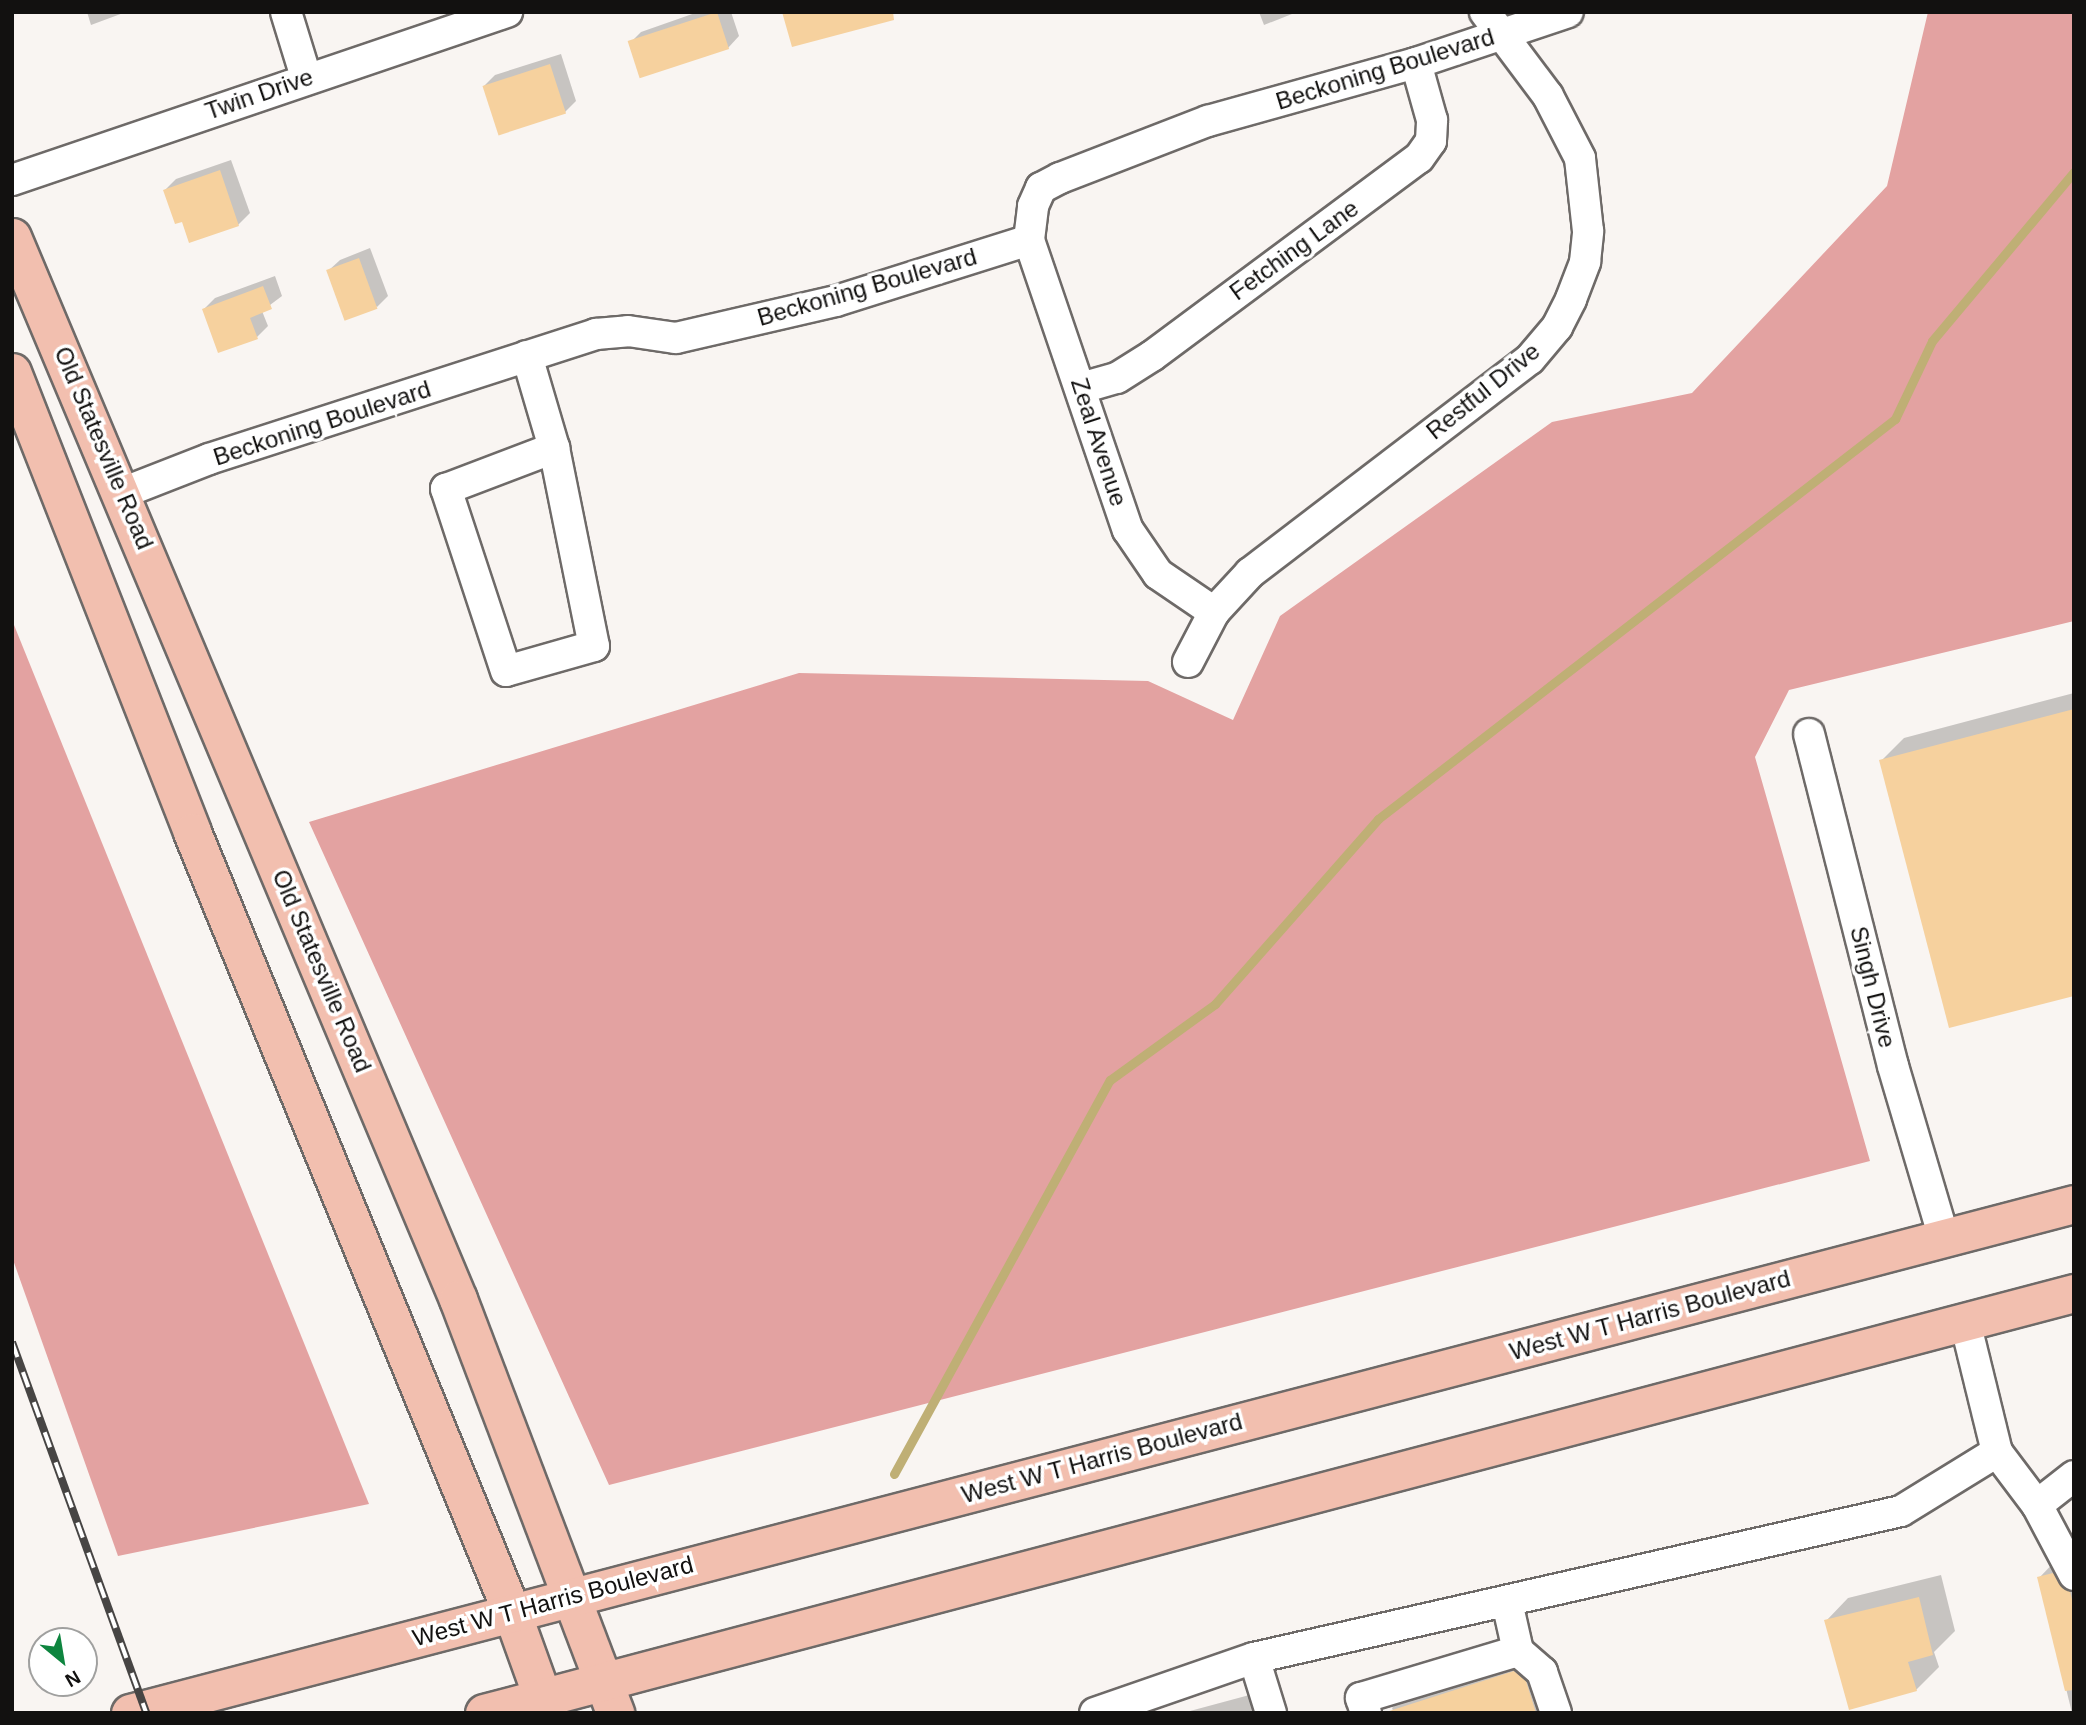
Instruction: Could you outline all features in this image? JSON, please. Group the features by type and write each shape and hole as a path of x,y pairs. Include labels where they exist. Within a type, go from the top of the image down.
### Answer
{"main road":[{"name":"Old Statesville Road","path":"12,237 122,493 458,1299 609,1697"},
{"path":"12,372 192,832 512,1613 545,1704"},
{"name":"West W T Harris Boulevard","path":"130,1713 2074,1204"},
{"path":"484,1713 609,1697 2074,1293"}],"street":[{"path":"286,12 306,78"},
{"name":"Twin Drive","path":"12,180 306,78 507,12"},
{"name":"Beckoning Boulevard","path":"122,493 209,459 596,334 628,331 676,338 836,301 1030,240 1033,206 1041,188 1060,178 1208,121 1416,63 1493,23 1568,12"},
{"name":"Restful Drive","path":"1188,662 1214,612 1250,573 1530,359 1557,327 1571,299 1585,262 1588,231 1580,158 1548,96 1493,23"},
{"name":"Fetching Lane","path":"1081,387 1117,378 1152,356 1419,158 1431,141 1432,120 1416,63"},
{"name":"Zeal Avenue","path":"1030,240 1128,530 1158,575 1214,612"},
{"path":"527,356 554,448 594,646 506,671 446,489 554,448"},
{"name":"Singh Drive","path":"1809,734 1893,1066 1944,1238"},
{"path":"1965,1321 1997,1452 2037,1505 2074,1575"},
{"path":"1095,1713 1254,1658 1901,1511 1997,1452"},
{"path":"2037,1505 2074,1476"},
{"path":"1507,1602 1518,1651 1542,1672 1556,1713"},
{"path":"1366,1713 1361,1698 1518,1651"},
{"path":"1254,1658 1271,1713"}],"shaded area":[{"path":"1928,12 2074,12 2074,621 1789,690 1755,757 1870,1161 609,1485 309,822 799,673 1148,681 1233,720 1280,616 1552,422 1692,393 1887,186"},
{"path":"12,620 369,1504 118,1556 12,1257"}],"building":[{"path":"717,12 729,49 640,78 628,41"},
{"path":"782,12 893,12 894,20 792,47"},
{"path":"550,64 566,113 499,135 482,86"},
{"path":"220,170 239,226 189,243 182,222 175,224 163,190"},
{"path":"359,258 377,309 345,321 326,270"},
{"path":"263,286 272,309 250,318 258,339 218,353 202,309"},
{"path":"2074,709 2074,996 1949,1028 1879,760"},
{"path":"2053,1573 2070,1591 2074,1608 2074,1690 2065,1691 2037,1577"},
{"path":"1919,1597 1933,1655 1908,1662 1917,1691 1849,1710 1824,1620"},
{"path":"1514,1671 1526,1681 1536,1713 1383,1713"}],"waterway":[{"path":"894,1474 1110,1080 1215,1004 1378,819 1895,419 1932,341 2074,172"}],"railway":[{"path":"12,1342 146,1713"}]}
